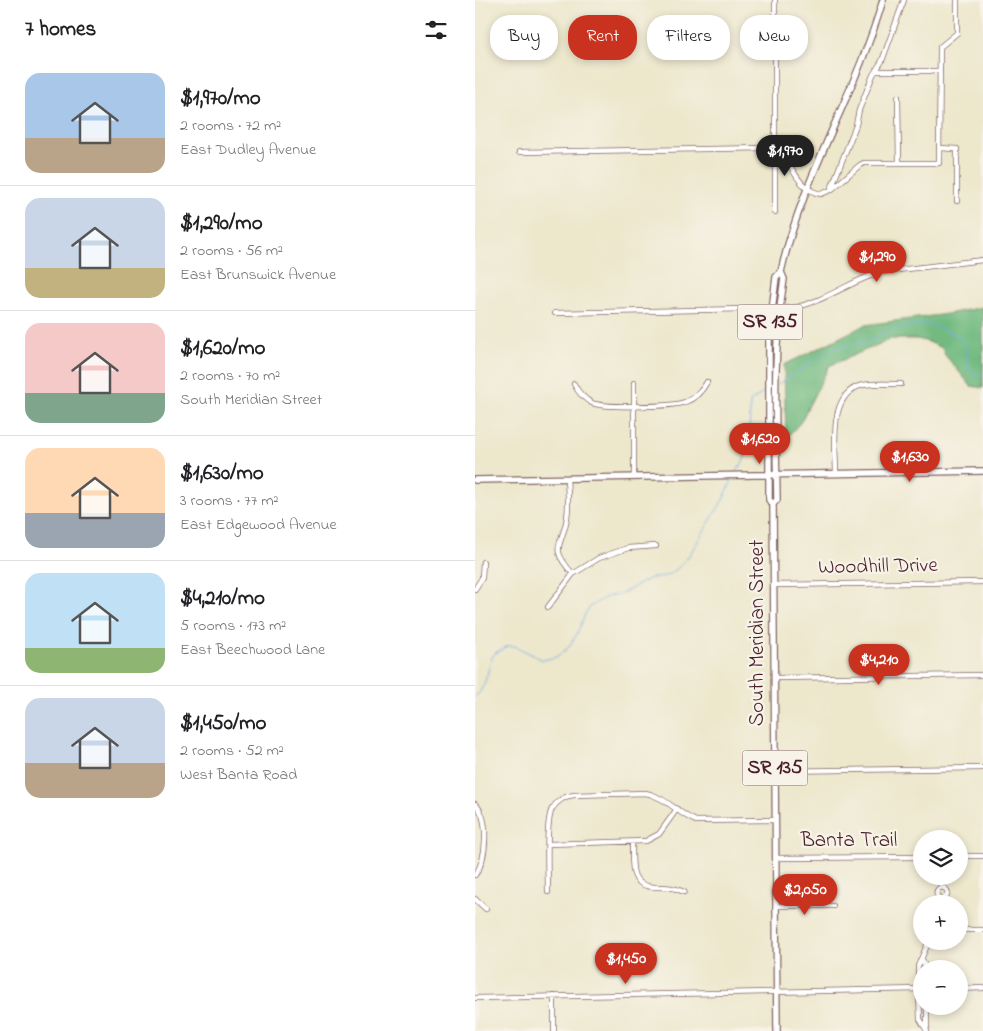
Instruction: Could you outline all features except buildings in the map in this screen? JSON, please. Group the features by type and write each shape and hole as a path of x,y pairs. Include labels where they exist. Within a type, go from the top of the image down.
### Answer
{"main road":[{"name":"South Meridian Street","path":"773,504 777,500 776,277 781,272 797,213 867,45 883,0"},
{"name":"South Meridian Street","path":"775,309 769,336 768,404 769,500 773,504 777,1031"},
{"path":"475,480 983,472"}],"street":[{"path":"775,0 775,212"},
{"path":"831,190 856,125 859,110 873,75 882,61 904,0"},
{"path":"519,152 775,148 781,153 797,177 808,188 821,194 831,190 864,163 939,163 940,47 957,33 957,0"},
{"path":"877,71 940,72"},
{"path":"898,97 899,163"},
{"path":"939,148 957,149 957,201"},
{"path":"555,313 798,307 814,302 881,272 983,260"},
{"path":"574,384 581,395 596,404 634,405 684,403 699,394 707,382"},
{"path":"634,383 634,477"},
{"path":"836,474 836,416 842,399 850,391 863,385 901,384"},
{"path":"567,479 568,513 558,550 562,562 573,574"},
{"path":"548,607 573,574 599,558 615,551 635,547 656,546"},
{"path":"475,589 481,578 483,562"},
{"name":"Woodhill Drive","path":"774,585 983,582"},
{"path":"775,678 983,675"},
{"path":"775,771 983,768"},
{"path":"548,892 550,814 556,804 574,795 646,793 656,796 689,818 702,822 776,820"},
{"path":"475,804 480,809 484,819 482,863 475,875"},
{"path":"549,844 646,841 656,837 662,831 677,809"},
{"path":"632,842 633,871 638,881 646,887 675,887 684,892"},
{"name":"Banta Trail","path":"776,858 913,856"},
{"path":"968,856 983,856"},
{"path":"475,899 485,909"},
{"path":"776,906 833,906"},
{"path":"968,930 983,930"},
{"path":"922,959 926,950"},
{"path":"968,988 983,988"},
{"path":"475,998 913,989"},
{"path":"554,996 554,1031"},
{"path":"920,1015 920,1019 927,1030"},
{"path":"927,1015 927,1030"}],"green space":[{"path":"983,307 983,388 971,386 945,355 942,348 917,339 891,339 829,366 800,423 786,438 784,365 865,325"}],"waterway":[{"path":"778,384 799,372 828,350 872,340 883,333 901,328 925,324 933,325 958,336 966,343 969,369 973,374 983,374"},
{"path":"736,473 743,462 749,446 750,402 768,389"},
{"path":"475,697 480,692 486,679 492,657 495,653 508,646 515,646 543,660 556,657 568,648 577,634 586,612 591,606 606,597 623,593 650,578 658,578 670,574 678,568 688,557 723,500 733,478"}]}
